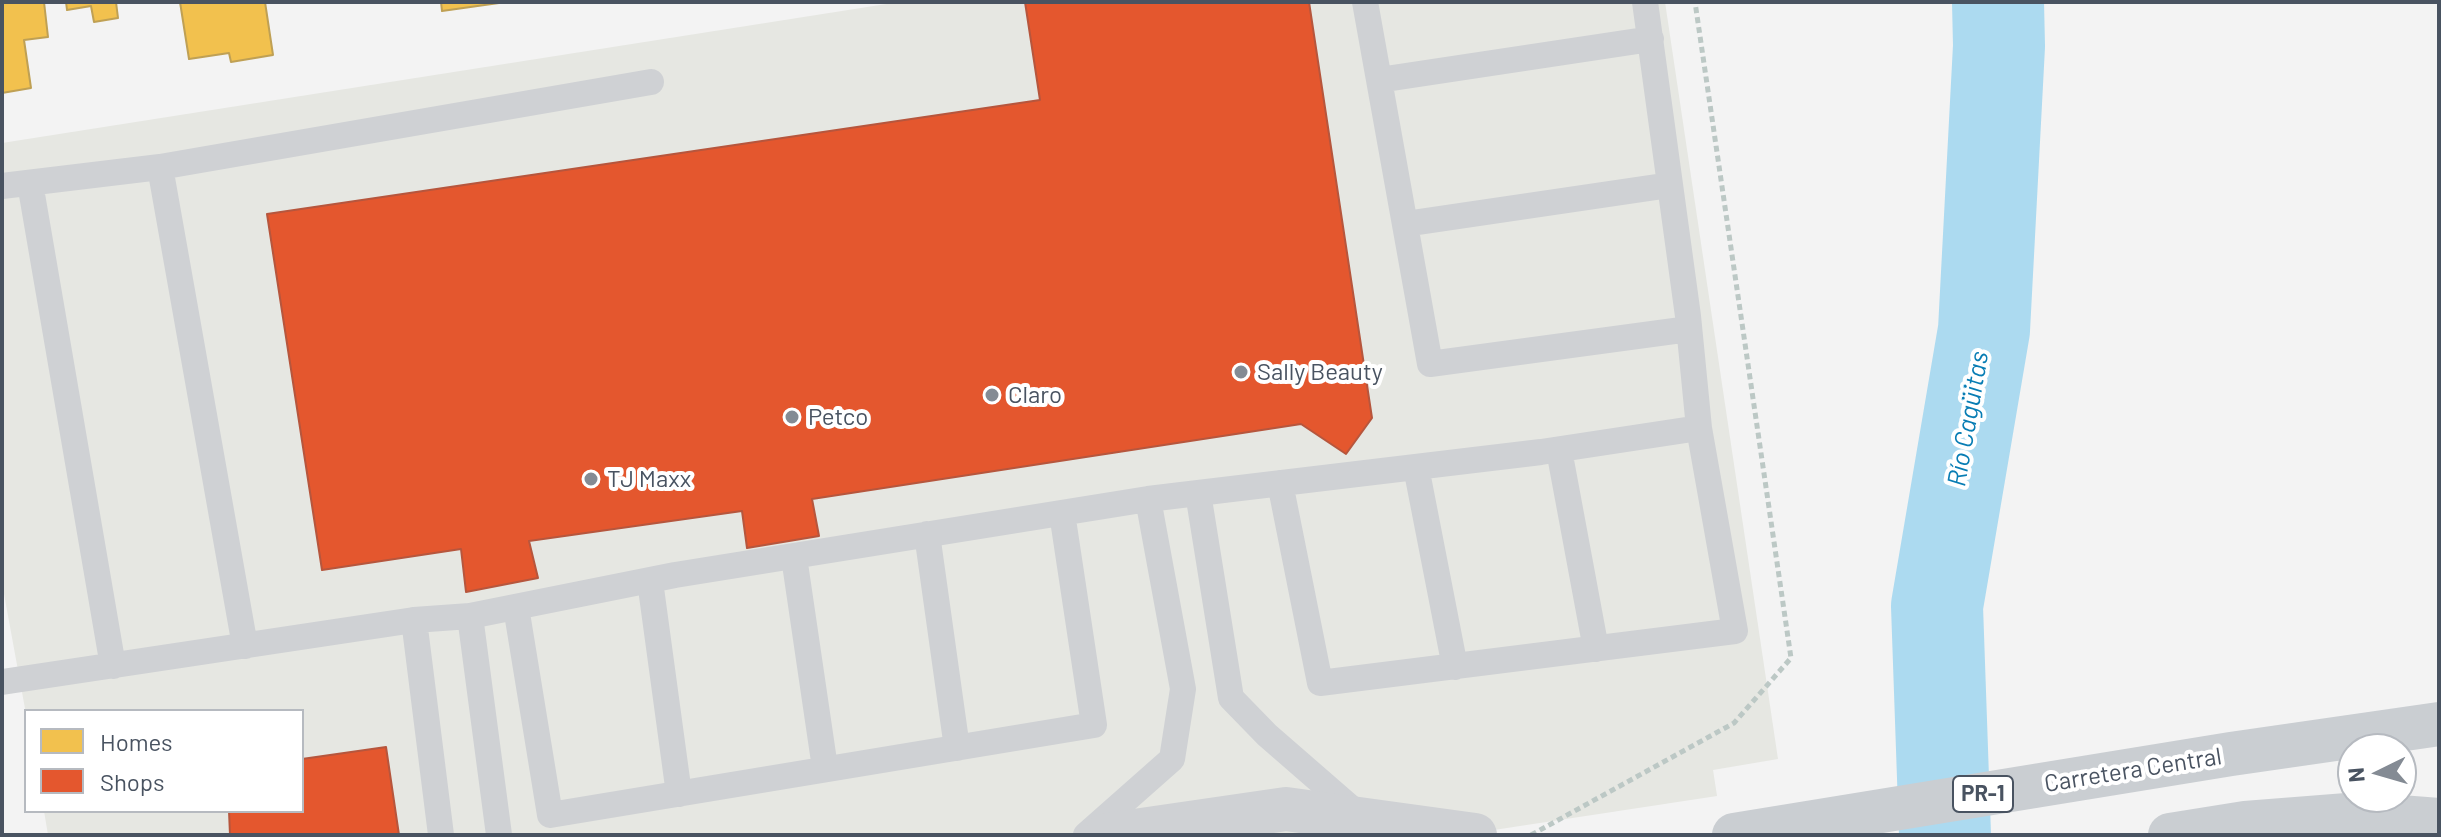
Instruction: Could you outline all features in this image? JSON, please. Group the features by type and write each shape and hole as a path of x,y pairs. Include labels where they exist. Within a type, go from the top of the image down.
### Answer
{"main road":[{"name":"Carretera Central","path":"1734,835 2231,754 2439,724"},
{"path":"2170,835 2245,823 2360,814 2439,820"}],"street":[{"path":"1107,835 1286,809 1475,835"}],"lane":[{"path":"1365,2 1430,364 1689,329"},
{"path":"1280,483 1320,683 1735,631 1699,428 1689,329 1645,2"},
{"path":"1379,80 1651,39"},
{"path":"2,186 160,167 651,82"},
{"path":"160,167 245,646"},
{"path":"30,183 113,666"},
{"path":"1405,224 1670,185"},
{"path":"2,682 414,620 470,616 650,581 1148,499 1559,450 1699,428"},
{"path":"1559,450 1596,649"},
{"path":"1416,467 1455,667"},
{"path":"1198,493 1231,698 1267,735 1365,820"},
{"path":"1086,835 1172,759 1183,689 1148,499"},
{"path":"516,607 550,815 1094,725 1062,513"},
{"path":"927,534 957,748"},
{"path":"794,557 825,768"},
{"path":"650,581 679,794"},
{"path":"470,616 499,835"},
{"path":"414,620 441,835"}],"shaded area":[{"path":"899,2 1665,2 1778,759 1713,770 1717,796 1461,835 48,835 44,813 304,813 304,709 25,709 2,583 2,143"}],"building: Homes":[{"path":"2,2 44,2 48,37 24,40 31,88 2,93"},
{"path":"66,2 116,2 118,18 94,22 91,6 67,10"},
{"path":"180,2 265,2 273,55 231,62 229,53 189,59"},
{"path":"441,2 506,2 442,11"}],"building: Shops":[{"path":"1025,2 1309,2 1372,418 1346,454 1301,424 812,499 819,536 747,548 742,511 529,541 538,578 466,592 461,549 322,570 267,214 1040,100"},
{"path":"386,747 399,835 230,835 229,813 304,813 304,759"}],"waterway":[{"name":"Río Cagüitas","path":"1945,835 1937,606 1984,330 1999,46 1998,2"}],"place":[{"name":"Sally Beauty","path":"1241,372"},
{"name":"Claro","path":"992,395"},
{"name":"Petco","path":"792,417"},
{"name":"TJ Maxx","path":"591,479"}]}
